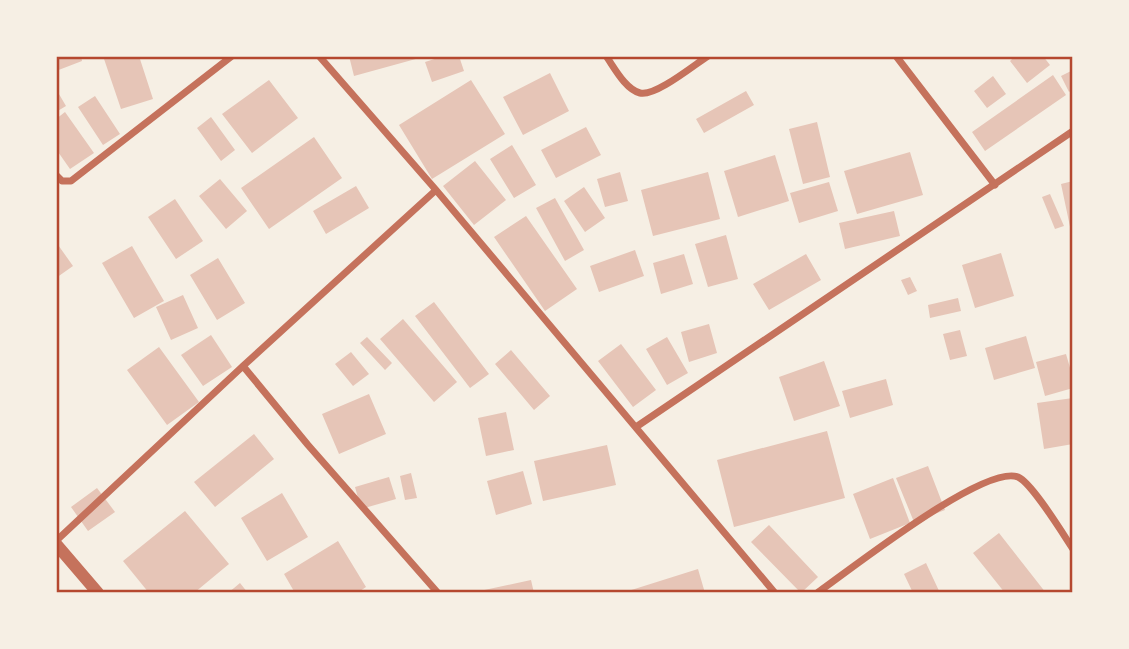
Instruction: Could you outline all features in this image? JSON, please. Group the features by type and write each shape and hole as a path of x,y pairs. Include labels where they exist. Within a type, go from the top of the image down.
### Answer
{"street":[{"path":"56,175 62,180 71,181 232,56"},
{"path":"318,56 436,190 775,593"},
{"path":"606,56 632,89 641,93 656,90 708,56"},
{"path":"896,56 995,185"},
{"path":"636,427 1073,131"},
{"path":"98,593 56,543 243,366 436,190"},
{"path":"243,366 308,445 438,593"},
{"path":"817,593 958,494 1007,475 1021,478 1073,549"}],"building":[{"path":"56,56 81,56 82,61 56,71"},
{"path":"103,56 139,56 153,99 121,109"},
{"path":"349,56 423,56 423,57 354,76"},
{"path":"444,56 459,56 464,71 432,82 425,62"},
{"path":"1015,56 1043,56 1050,65 1027,83 1010,61"},
{"path":"1073,70 1073,89 1069,92 1061,76"},
{"path":"550,73 569,111 523,135 503,97"},
{"path":"1053,75 1066,95 985,151 972,132"},
{"path":"993,76 1006,94 987,108 974,91"},
{"path":"269,80 298,118 252,153 222,114"},
{"path":"471,80 505,134 432,179 399,125"},
{"path":"56,89 66,106 56,112"},
{"path":"746,91 754,105 704,133 696,119"},
{"path":"95,96 120,134 103,145 78,107"},
{"path":"65,112 94,153 70,169 56,149 56,119"},
{"path":"211,117 235,150 221,161 197,128"},
{"path":"817,122 830,177 803,184 789,129"},
{"path":"586,127 601,155 556,178 541,150"},
{"path":"314,137 342,178 269,229 241,188"},
{"path":"512,145 536,185 514,198 490,159"},
{"path":"910,152 923,195 857,214 844,171"},
{"path":"775,155 789,201 738,217 724,171"},
{"path":"475,161 506,200 474,225 443,186"},
{"path":"620,172 628,201 605,207 597,179"},
{"path":"708,172 720,219 653,236 641,190"},
{"path":"220,179 247,211 226,229 199,196"},
{"path":"1073,181 1073,236 1072,236 1061,184"},
{"path":"829,182 838,211 799,223 790,193"},
{"path":"356,186 369,208 326,234 313,211"},
{"path":"584,187 605,218 585,232 564,201"},
{"path":"1050,194 1064,226 1055,229 1042,197"},
{"path":"555,198 584,250 565,261 536,208"},
{"path":"175,199 203,241 176,259 148,217"},
{"path":"894,211 900,236 845,249 839,223"},
{"path":"526,216 577,289 545,311 494,237"},
{"path":"726,235 738,279 708,287 695,244"},
{"path":"56,242 73,266 56,278"},
{"path":"132,246 164,301 134,318 102,263"},
{"path":"635,250 644,276 599,292 590,266"},
{"path":"1001,253 1014,296 975,308 962,265"},
{"path":"684,254 693,284 661,294 653,263"},
{"path":"806,254 821,280 769,310 753,284"},
{"path":"218,258 245,303 217,320 190,275"},
{"path":"910,277 917,291 908,295 901,280"},
{"path":"183,295 198,328 171,340 156,307"},
{"path":"958,298 961,311 930,318 928,305"},
{"path":"434,302 489,374 470,388 415,316"},
{"path":"403,319 457,382 434,402 380,339"},
{"path":"709,324 717,353 689,362 681,332"},
{"path":"960,330 967,356 950,360 943,334"},
{"path":"211,335 232,367 203,386 181,355"},
{"path":"1026,336 1035,368 994,380 985,348"},
{"path":"367,337 392,363 385,370 360,343"},
{"path":"667,337 688,373 667,385 646,349"},
{"path":"621,344 656,390 633,407 598,361"},
{"path":"159,347 199,402 167,425 127,370"},
{"path":"511,350 550,396 534,410 495,364"},
{"path":"351,352 369,374 353,386 335,364"},
{"path":"1066,354 1073,388 1045,396 1036,362"},
{"path":"824,361 840,406 794,421 779,377"},
{"path":"886,379 893,405 850,418 842,391"},
{"path":"369,394 386,434 339,454 322,414"},
{"path":"1073,398 1073,444 1044,449 1037,403"},
{"path":"506,412 514,450 486,456 478,418"},
{"path":"827,431 845,498 734,527 717,460"},
{"path":"254,434 274,459 215,507 194,482"},
{"path":"607,445 616,485 543,501 534,461"},
{"path":"928,466 945,510 914,522 896,478"},
{"path":"523,471 532,504 496,515 487,481"},
{"path":"411,473 417,498 405,500 400,476"},
{"path":"389,477 396,499 361,509 355,487"},
{"path":"893,478 910,523 870,539 853,494"},
{"path":"97,488 115,512 88,531 71,507"},
{"path":"282,493 308,537 267,561 241,518"},
{"path":"185,511 229,564 194,593 149,593 123,561"},
{"path":"769,525 818,577 801,593 751,542"},
{"path":"999,533 1046,593 1005,593 973,553"},
{"path":"338,541 366,587 357,593 295,593 284,574"},
{"path":"926,563 940,593 913,593 904,574"},
{"path":"698,569 705,593 625,593 625,592"},
{"path":"531,580 534,593 475,593 475,592"},
{"path":"240,583 248,593 228,593"}]}
